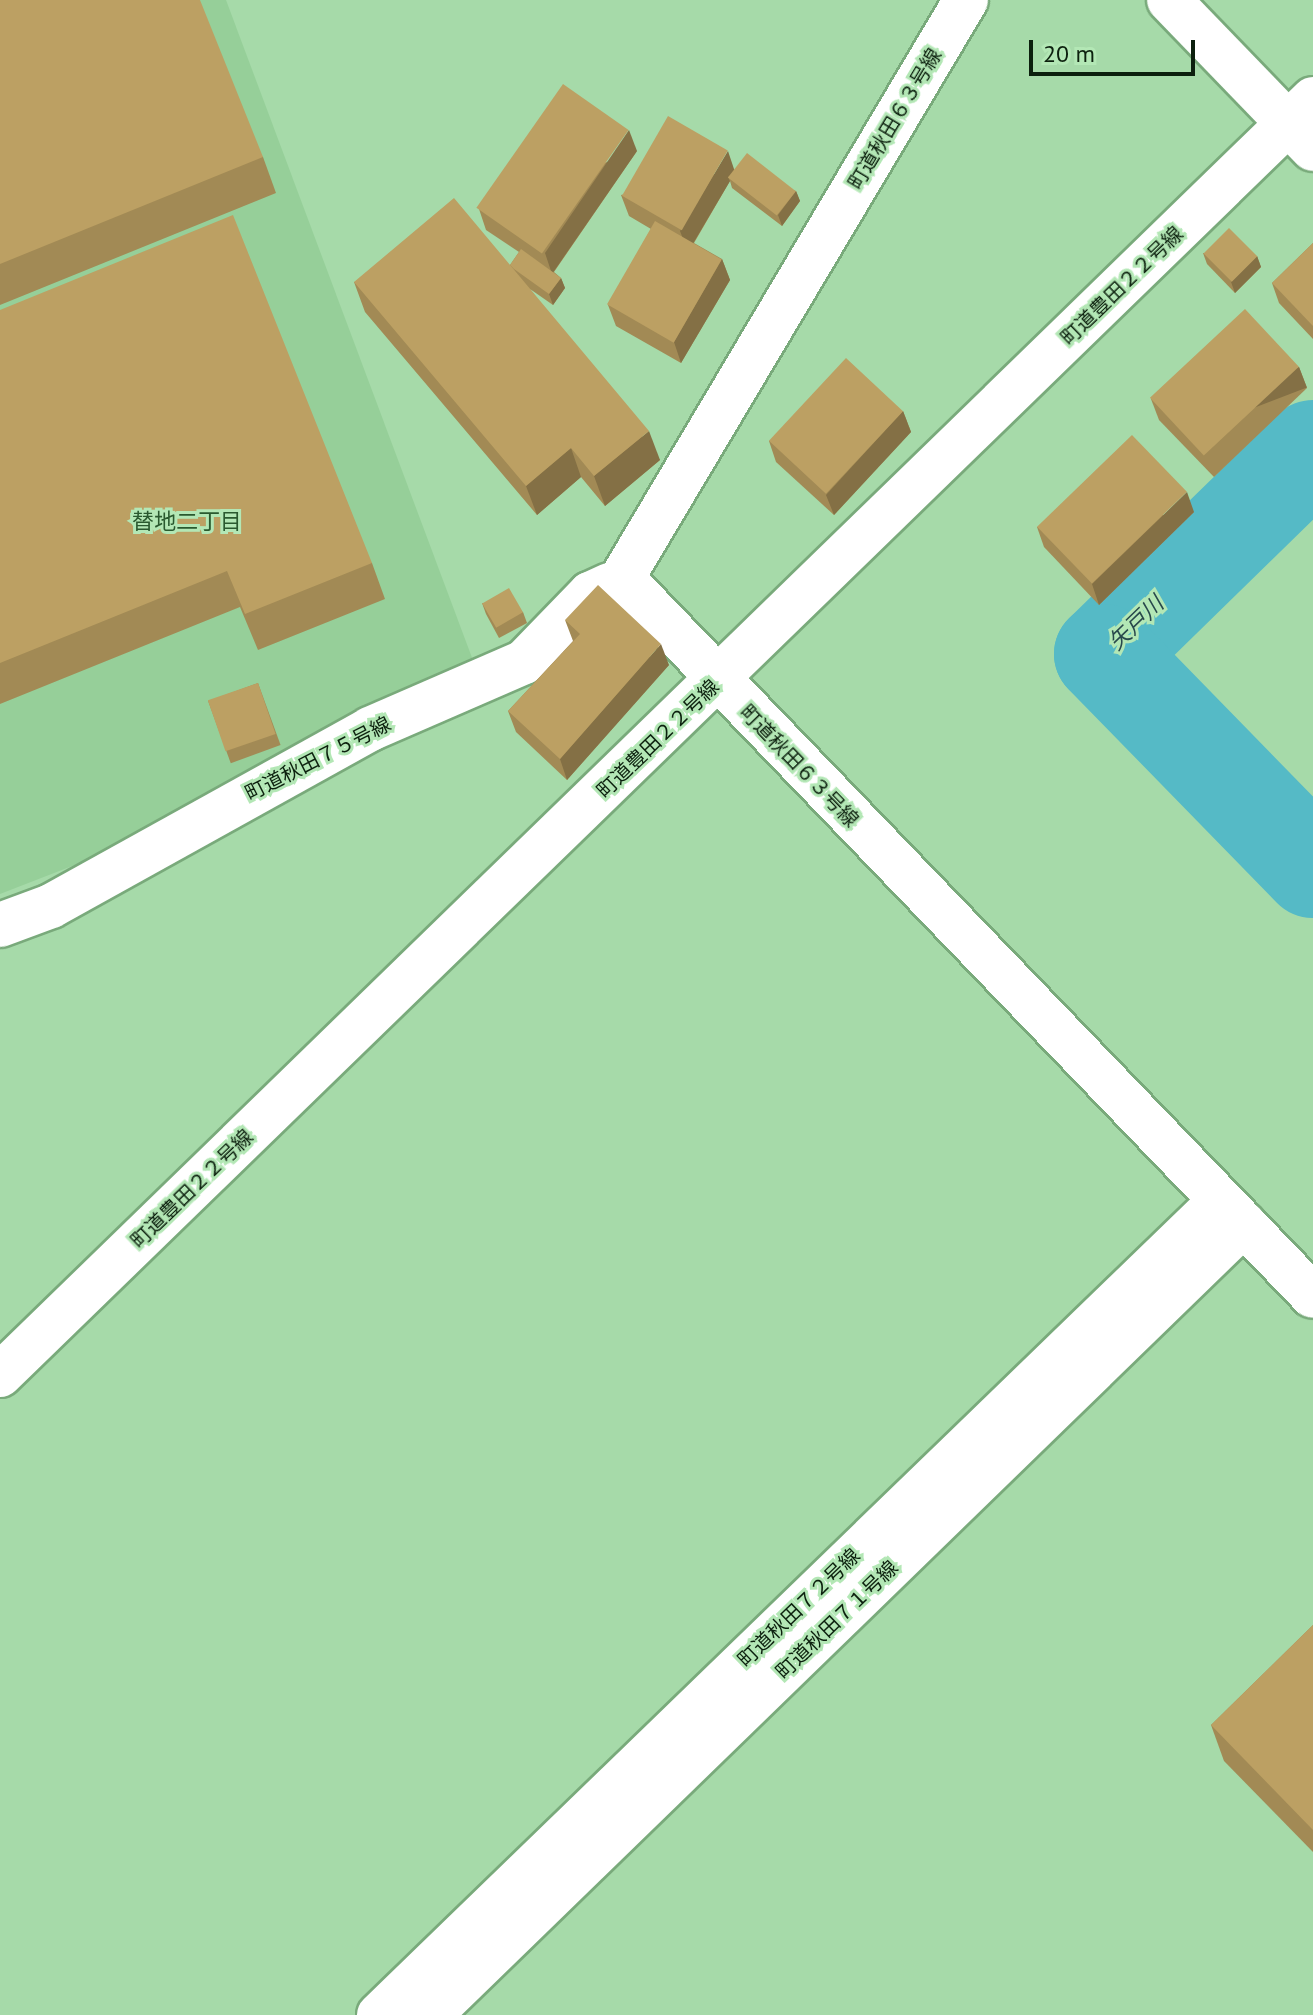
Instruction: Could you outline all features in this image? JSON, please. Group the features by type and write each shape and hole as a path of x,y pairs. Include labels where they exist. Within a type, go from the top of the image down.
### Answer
{"street":[{"name":"町道秋田６３号線","path":"966,0 622,578 717,682 1313,1296"},
{"path":"1169,0 1305,124"},
{"name":"町道豊田２２号線","path":"0,1375 717,682 1305,124"},
{"name":"町道秋田７５号線","path":"0,925 51,906 370,729 524,662 590,594 622,578"},
{"name":"町道秋田７２号線","path":"379,2015 1232,1212"},
{"name":"町道秋田７１号線","path":"430,2015 1232,1212"}],"shaded area":[{"path":"0,0 226,0 474,663 103,854 0,894"}],"building":[{"path":"0,0 200,0 263,157 0,264"},
{"path":"563,84 629,130 542,254 476,208"},
{"path":"668,116 728,150 682,230 622,196"},
{"path":"747,153 796,191 777,216 728,177"},
{"path":"454,198 649,431 594,476 571,448 526,486 354,282"},
{"path":"233,215 372,563 245,614 227,571 0,663 0,310"},
{"path":"655,221 722,260 674,343 607,304"},
{"path":"1229,228 1257,256 1232,282 1204,253"},
{"path":"1313,243 1313,326 1272,283"},
{"path":"521,249 561,278 549,294 510,265"},
{"path":"1245,309 1299,367 1204,455 1150,398"},
{"path":"846,358 903,411 826,494 769,441"},
{"path":"1132,435 1187,492 1092,584 1037,527"},
{"path":"598,585 661,644 560,759 508,711 580,634 565,620"},
{"path":"509,588 523,612 496,628 482,604"},
{"path":"258,683 276,734 225,751 208,700"},
{"path":"1313,1625 1313,1830 1211,1725"}],"waterway":[{"name":"矢戸川","path":"1313,450 1104,654 1313,868"}],"district":[{"name":"替地二丁目","path":"187,522"}]}
